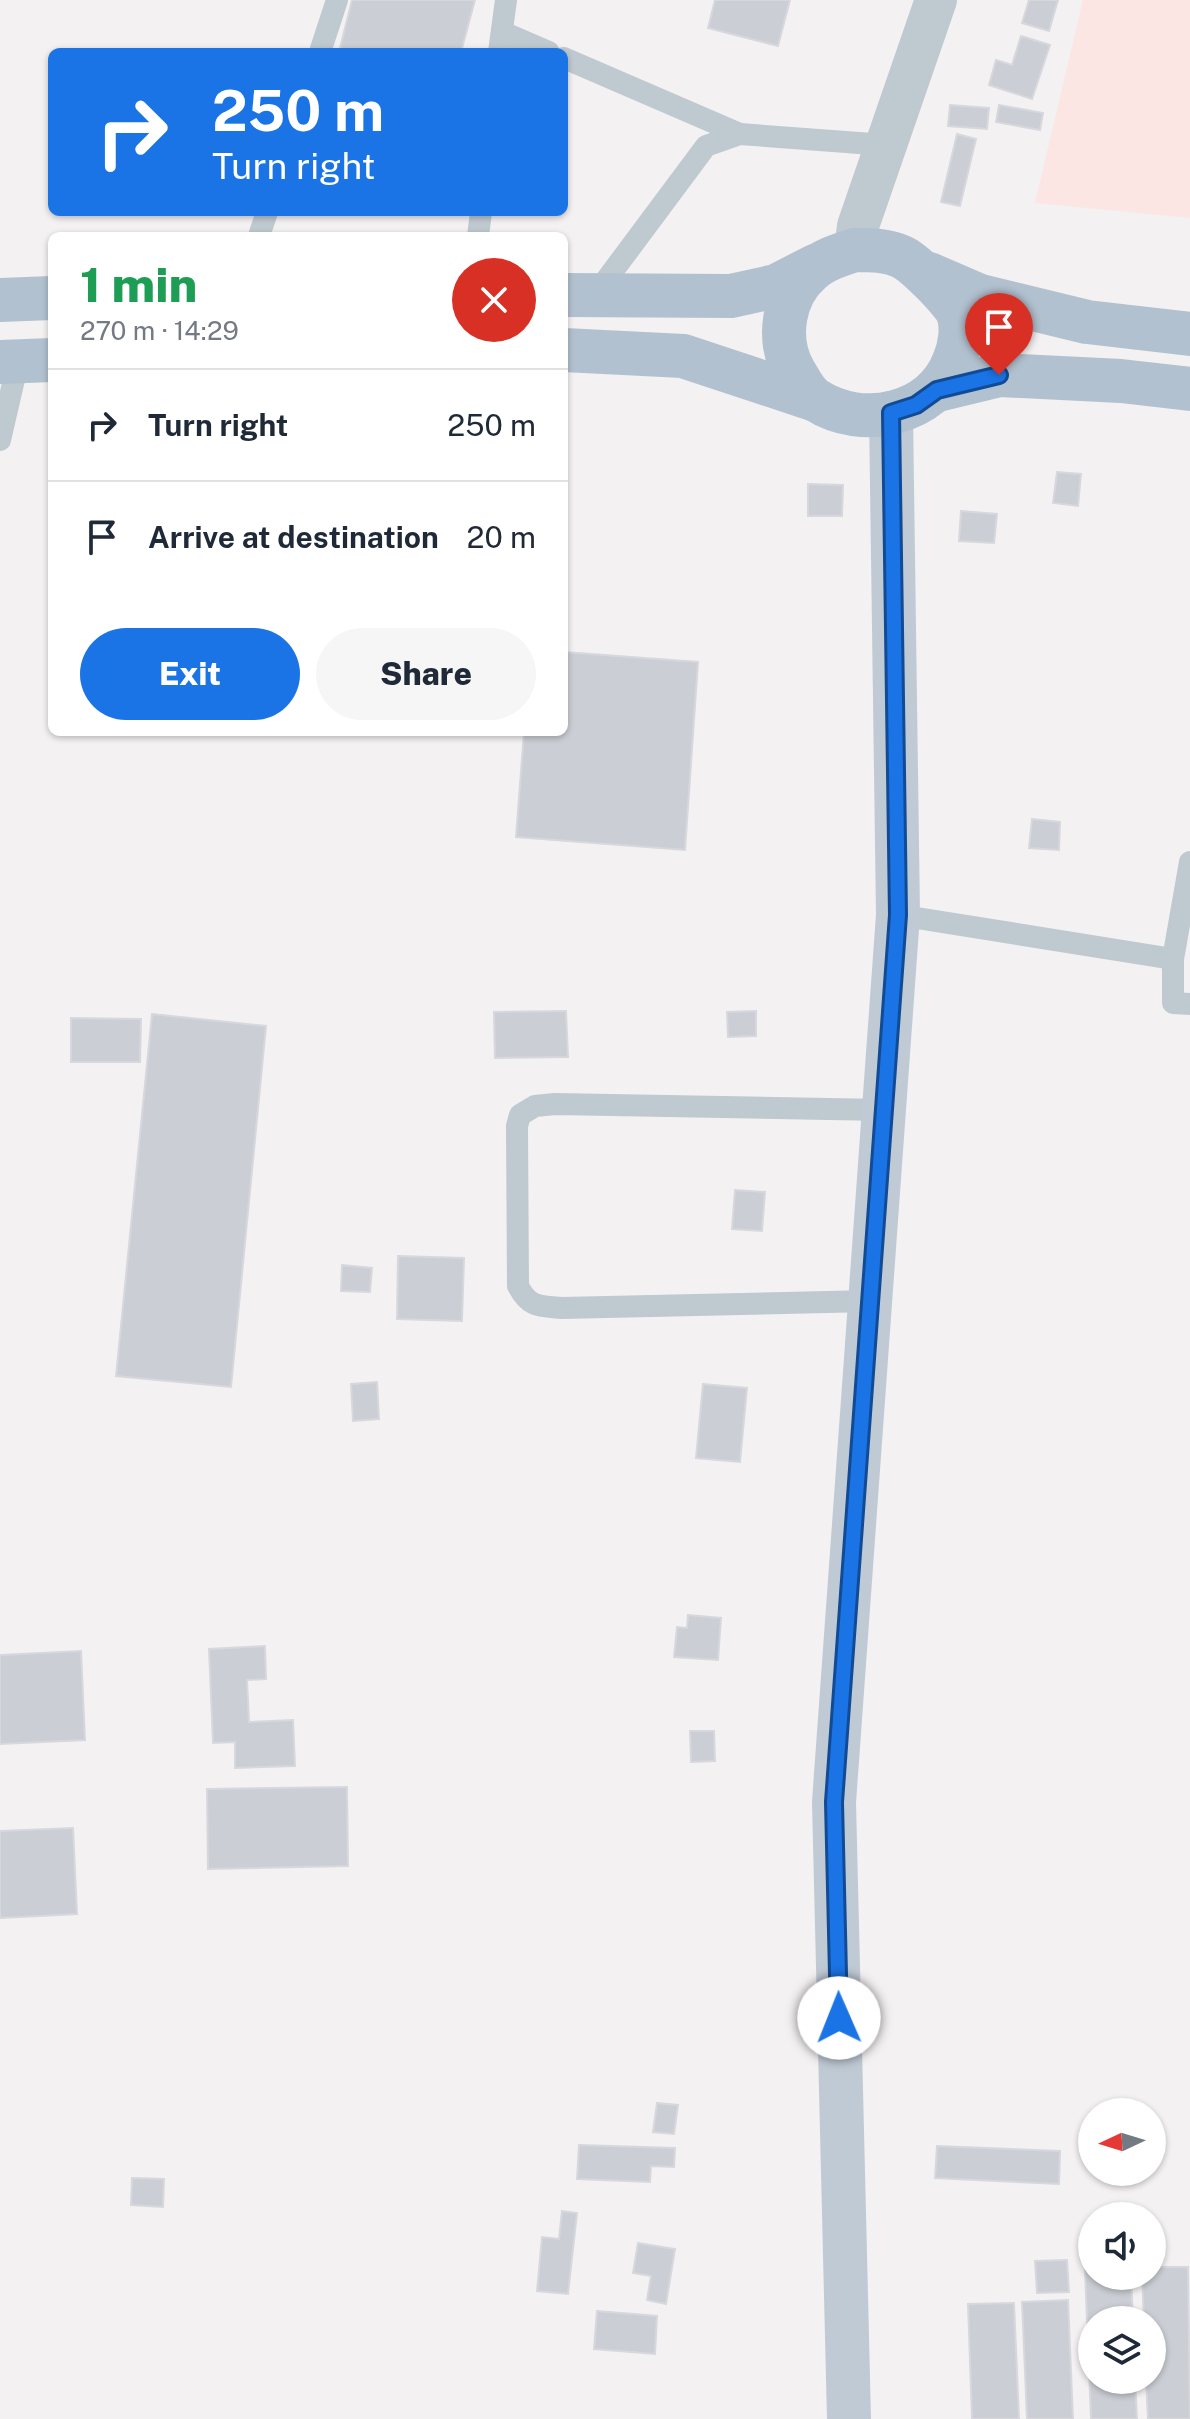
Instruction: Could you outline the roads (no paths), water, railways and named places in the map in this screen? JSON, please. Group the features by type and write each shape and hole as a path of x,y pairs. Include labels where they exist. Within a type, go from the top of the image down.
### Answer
{"main road":[{"path":"580,295 731,296 776,286 841,255 879,250 903,258 923,272 980,296 1087,322 1190,334"},
{"path":"813,399 790,363 784,339 786,314 795,290 810,271 841,255"},
{"path":"923,272 958,312 961,338 954,363 937,390"},
{"path":"0,300 48,298"},
{"path":"568,350 683,356 813,399 842,413 866,416 891,413 916,405 937,390 999,375 1121,381 1190,389"}],"street":[{"path":"841,255 858,226 936,0"},
{"path":"849,2419 834,1802 898,915 891,413"}],"lane":[{"path":"321,48 337,0"},
{"path":"506,0 500,42 529,48"},
{"path":"568,60 740,134 886,145"},
{"path":"580,295 706,146 740,134"},
{"path":"0,440 23,361"},
{"path":"1190,862 1173,959 1173,1003 1190,1004"},
{"path":"898,915 1173,959"},
{"path":"870,1301 561,1308 539,1306 525,1300 518,1286 517,1126 520,1115 535,1106 555,1104 883,1110"}]}
